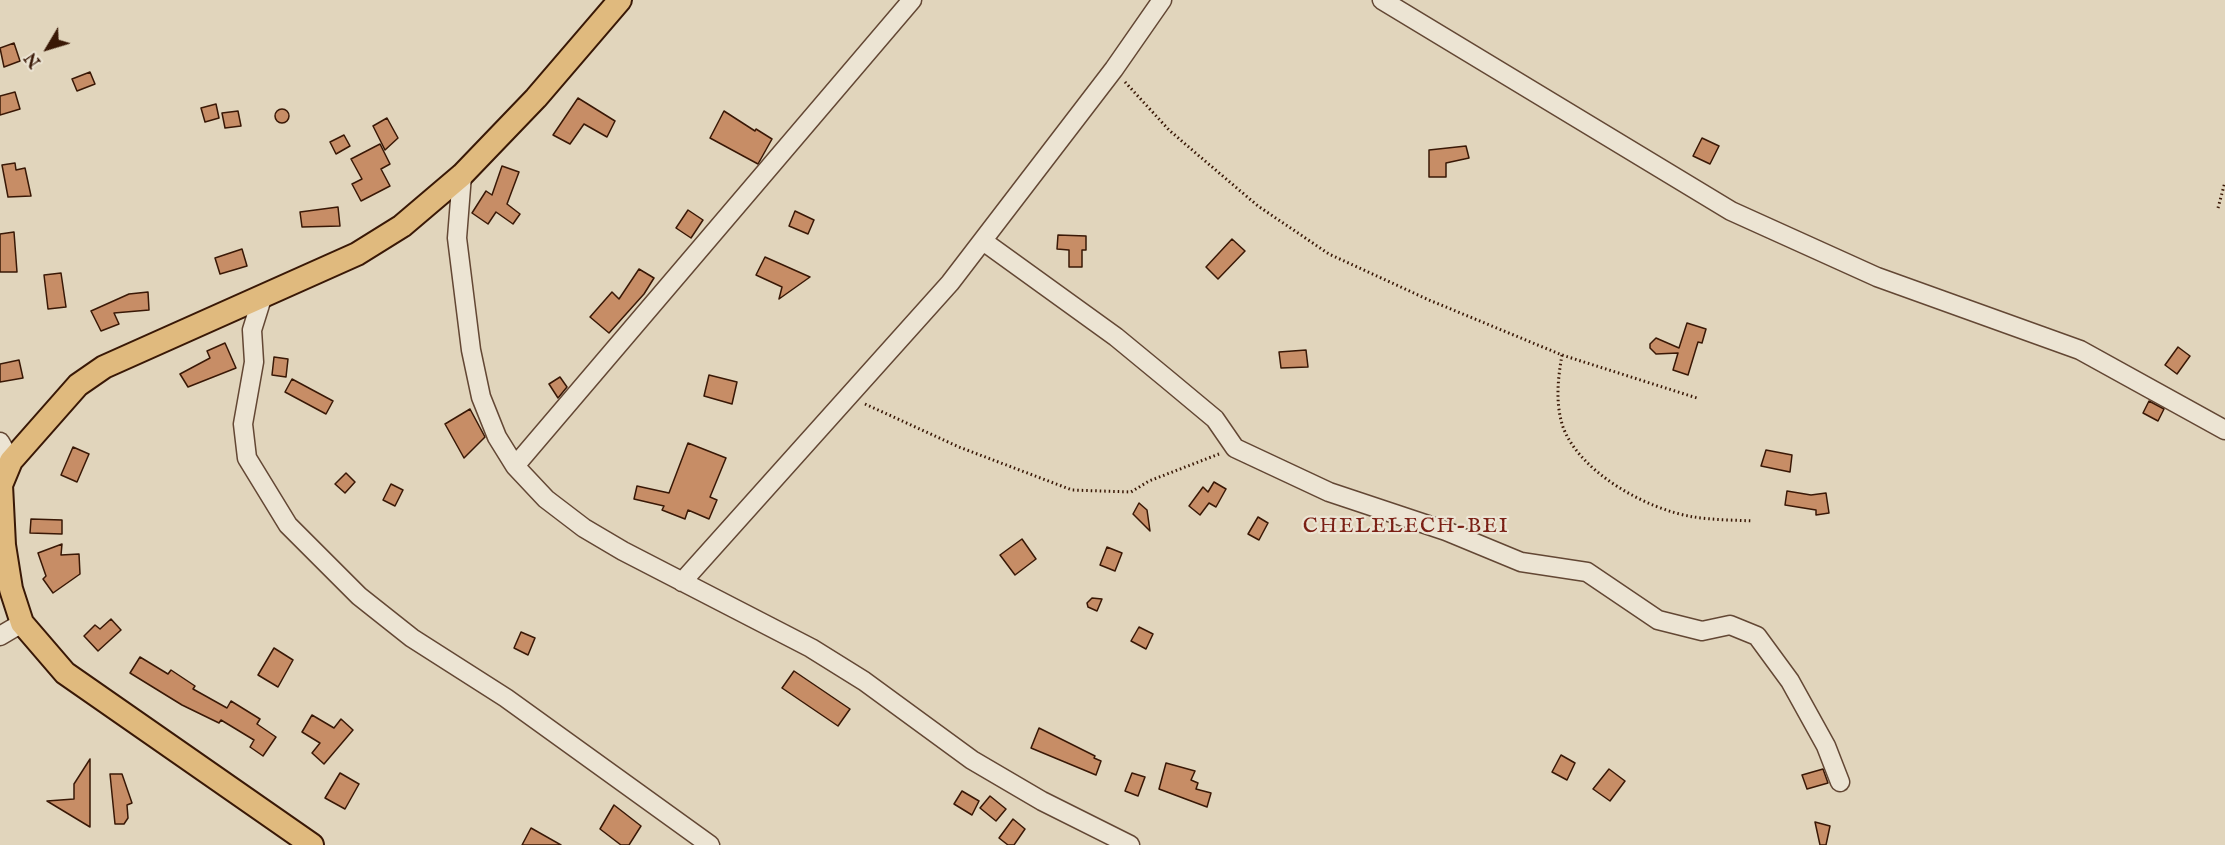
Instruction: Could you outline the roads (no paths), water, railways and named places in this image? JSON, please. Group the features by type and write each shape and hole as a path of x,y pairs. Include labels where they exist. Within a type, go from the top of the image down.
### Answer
{"main road":[{"path":"312,845 65,673 22,623 9,578 0,485 5,452 78,385 104,367 357,255 402,226 462,175 536,98 620,0"}],"street":[{"path":"515,466 912,0"},
{"path":"682,582 850,396 983,241 1114,69 1162,0"},
{"path":"1382,0 1731,211 1877,277 2080,350 2225,430"},
{"path":"462,175 457,238 471,350 481,397 497,437 515,466 546,499 584,528 682,582 811,648 864,681 972,760 1042,801 1130,845"},
{"path":"983,241 1116,337 1159,372 1215,419 1235,448 1329,492 1446,531 1521,562 1587,572 1658,620 1702,631 1730,625 1757,636 1790,681 1826,746 1840,782"},
{"path":"262,298 252,330 254,362 243,424 248,458 288,525 359,596 412,638 506,698 710,845"},
{"path":"0,636 22,623"}],"district":[{"name":"CHELELECH-BEI","path":"1406,528"}]}
